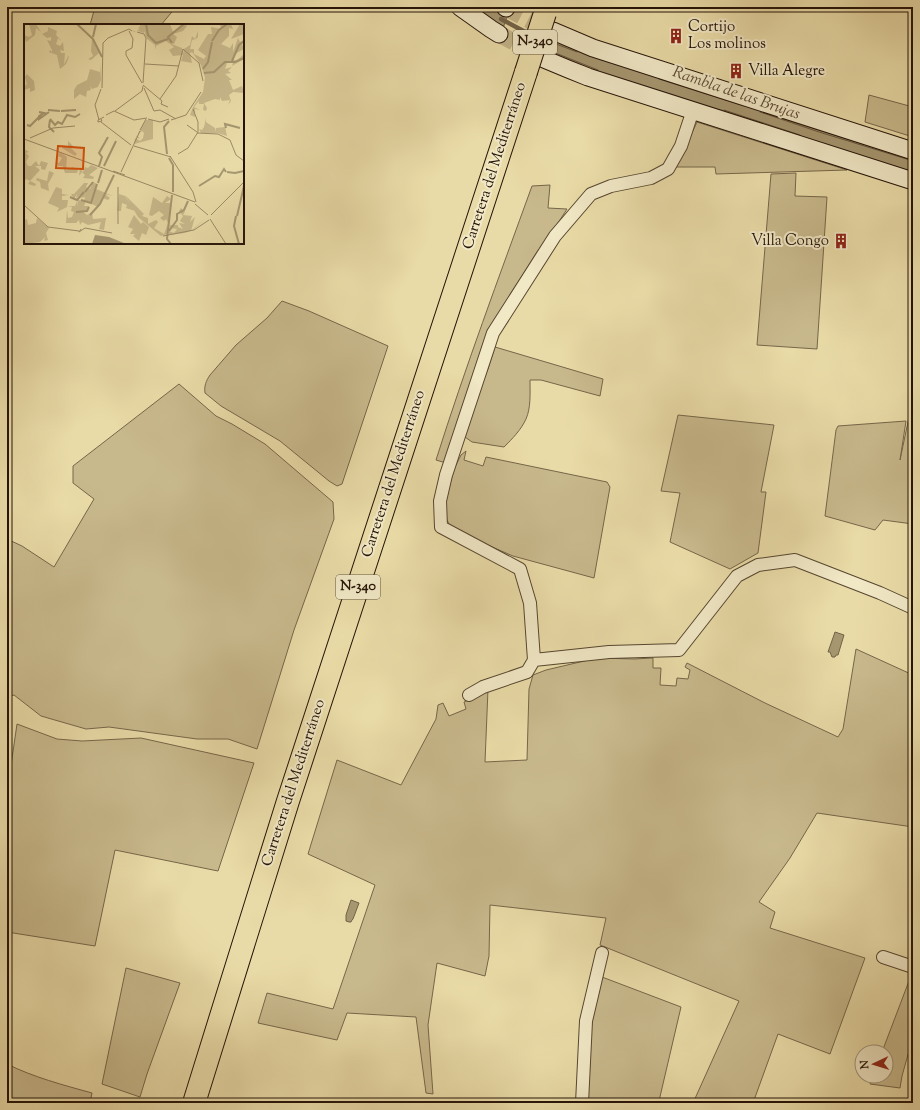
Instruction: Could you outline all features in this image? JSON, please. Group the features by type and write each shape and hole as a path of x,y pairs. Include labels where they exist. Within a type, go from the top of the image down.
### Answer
{"highway":[{"name":"Carretera del Mediterráneo","path":"194,1103 290,794 526,72 549,17"}],"street":[{"path":"460,7 499,34"},
{"path":"549,17 601,50 913,151"},
{"path":"544,58 588,76 913,181"},
{"path":"469,695 483,687 527,672 534,660 530,603 520,569 441,527 440,501 446,475 493,333 555,236 591,194 611,186 651,178 668,169 681,146 693,110"},
{"path":"534,660 609,652 679,650 737,576 758,565 795,560 880,593 913,608"},
{"path":"582,1103 586,1021 602,953"},
{"path":"883,957 913,967"}],"shaded area":[{"path":"95,7 176,7 162,24 90,24"},
{"path":"869,95 913,107 913,137 865,122"},
{"path":"697,122 847,170 716,174 715,167 676,167"},
{"path":"796,173 795,196 827,197 817,349 757,345 771,174"},
{"path":"550,185 548,208 567,209 537,252 497,316 446,463 436,460 470,357 532,186"},
{"path":"282,301 309,311 388,346 342,484 337,486 280,441 221,406 205,393 207,379 210,375 236,345 267,318"},
{"path":"495,347 603,379 600,396 541,380 530,380 528,415 522,427 510,441 504,447 472,442 465,437 475,400 488,369"},
{"path":"179,384 216,416 265,444 333,502 334,519 294,630 257,749 228,739 197,739 109,727 86,729 41,716 14,695 7,697 7,539 22,546 54,567 94,499 73,483 73,466"},
{"path":"913,398 913,524 883,520 875,530 825,516 836,430 838,426 906,421 900,460"},
{"path":"678,415 774,425 761,492 766,492 758,553 730,569 670,542 680,493 661,491"},
{"path":"466,451 464,460 483,466 486,457 607,482 610,487 594,578 513,556 471,538 450,526 445,516 445,499 455,467 461,455"},
{"path":"856,649 913,675 913,827 817,813 790,858 759,902 775,912 770,928 865,958 830,1054 778,1034 753,1103 693,1103 739,1001 600,945 606,918 490,905 489,956 485,976 437,963 428,1025 433,1094 426,1093 416,1017 347,1013 337,1040 258,1023 267,993 333,1009 375,885 308,854 337,760 401,785 436,719 438,705 443,703 449,716 466,709 464,702 488,689 485,762 527,760 529,689 533,675 546,670 597,658 653,658 653,668 661,668 660,685 676,686 677,678 688,679 690,670 685,667 687,663 765,703 838,737 843,729"},
{"path":"17,724 57,739 82,741 141,738 254,763 218,871 115,850 95,946 7,932 7,793"},
{"path":"126,968 180,983 140,1097 102,1084"},
{"path":"913,973 913,1052 909,1051 900,1088 870,1084 894,1084 894,1044 885,1044"},
{"path":"602,977 681,1007 659,1101 656,1103 586,1103 591,1025"},
{"path":"7,1064 38,1077 92,1093 90,1103 7,1103"}],"water":[{"path":"468,7 496,7 508,14 502,31"},
{"path":"552,38 913,157 913,176 546,54"},
{"path":"835,632 844,635 838,655 832,657 830,652 828,652"},
{"path":"351,900 359,903 353,919 349,922 346,921 346,915"}],"waterway":[{"path":"501,19 531,35"}],"tunnel":[{"path":"506,8 551,31"},
{"path":"499,34 542,57"}],"place":[{"name":"Cortijo Los molinos","path":"676,36"},
{"name":"Villa Alegre","path":"736,71"},
{"name":"Villa Congo","path":"841,241"}],"water label":[{"name":"Rambla de las Brujas","path":"736,94"}]}
